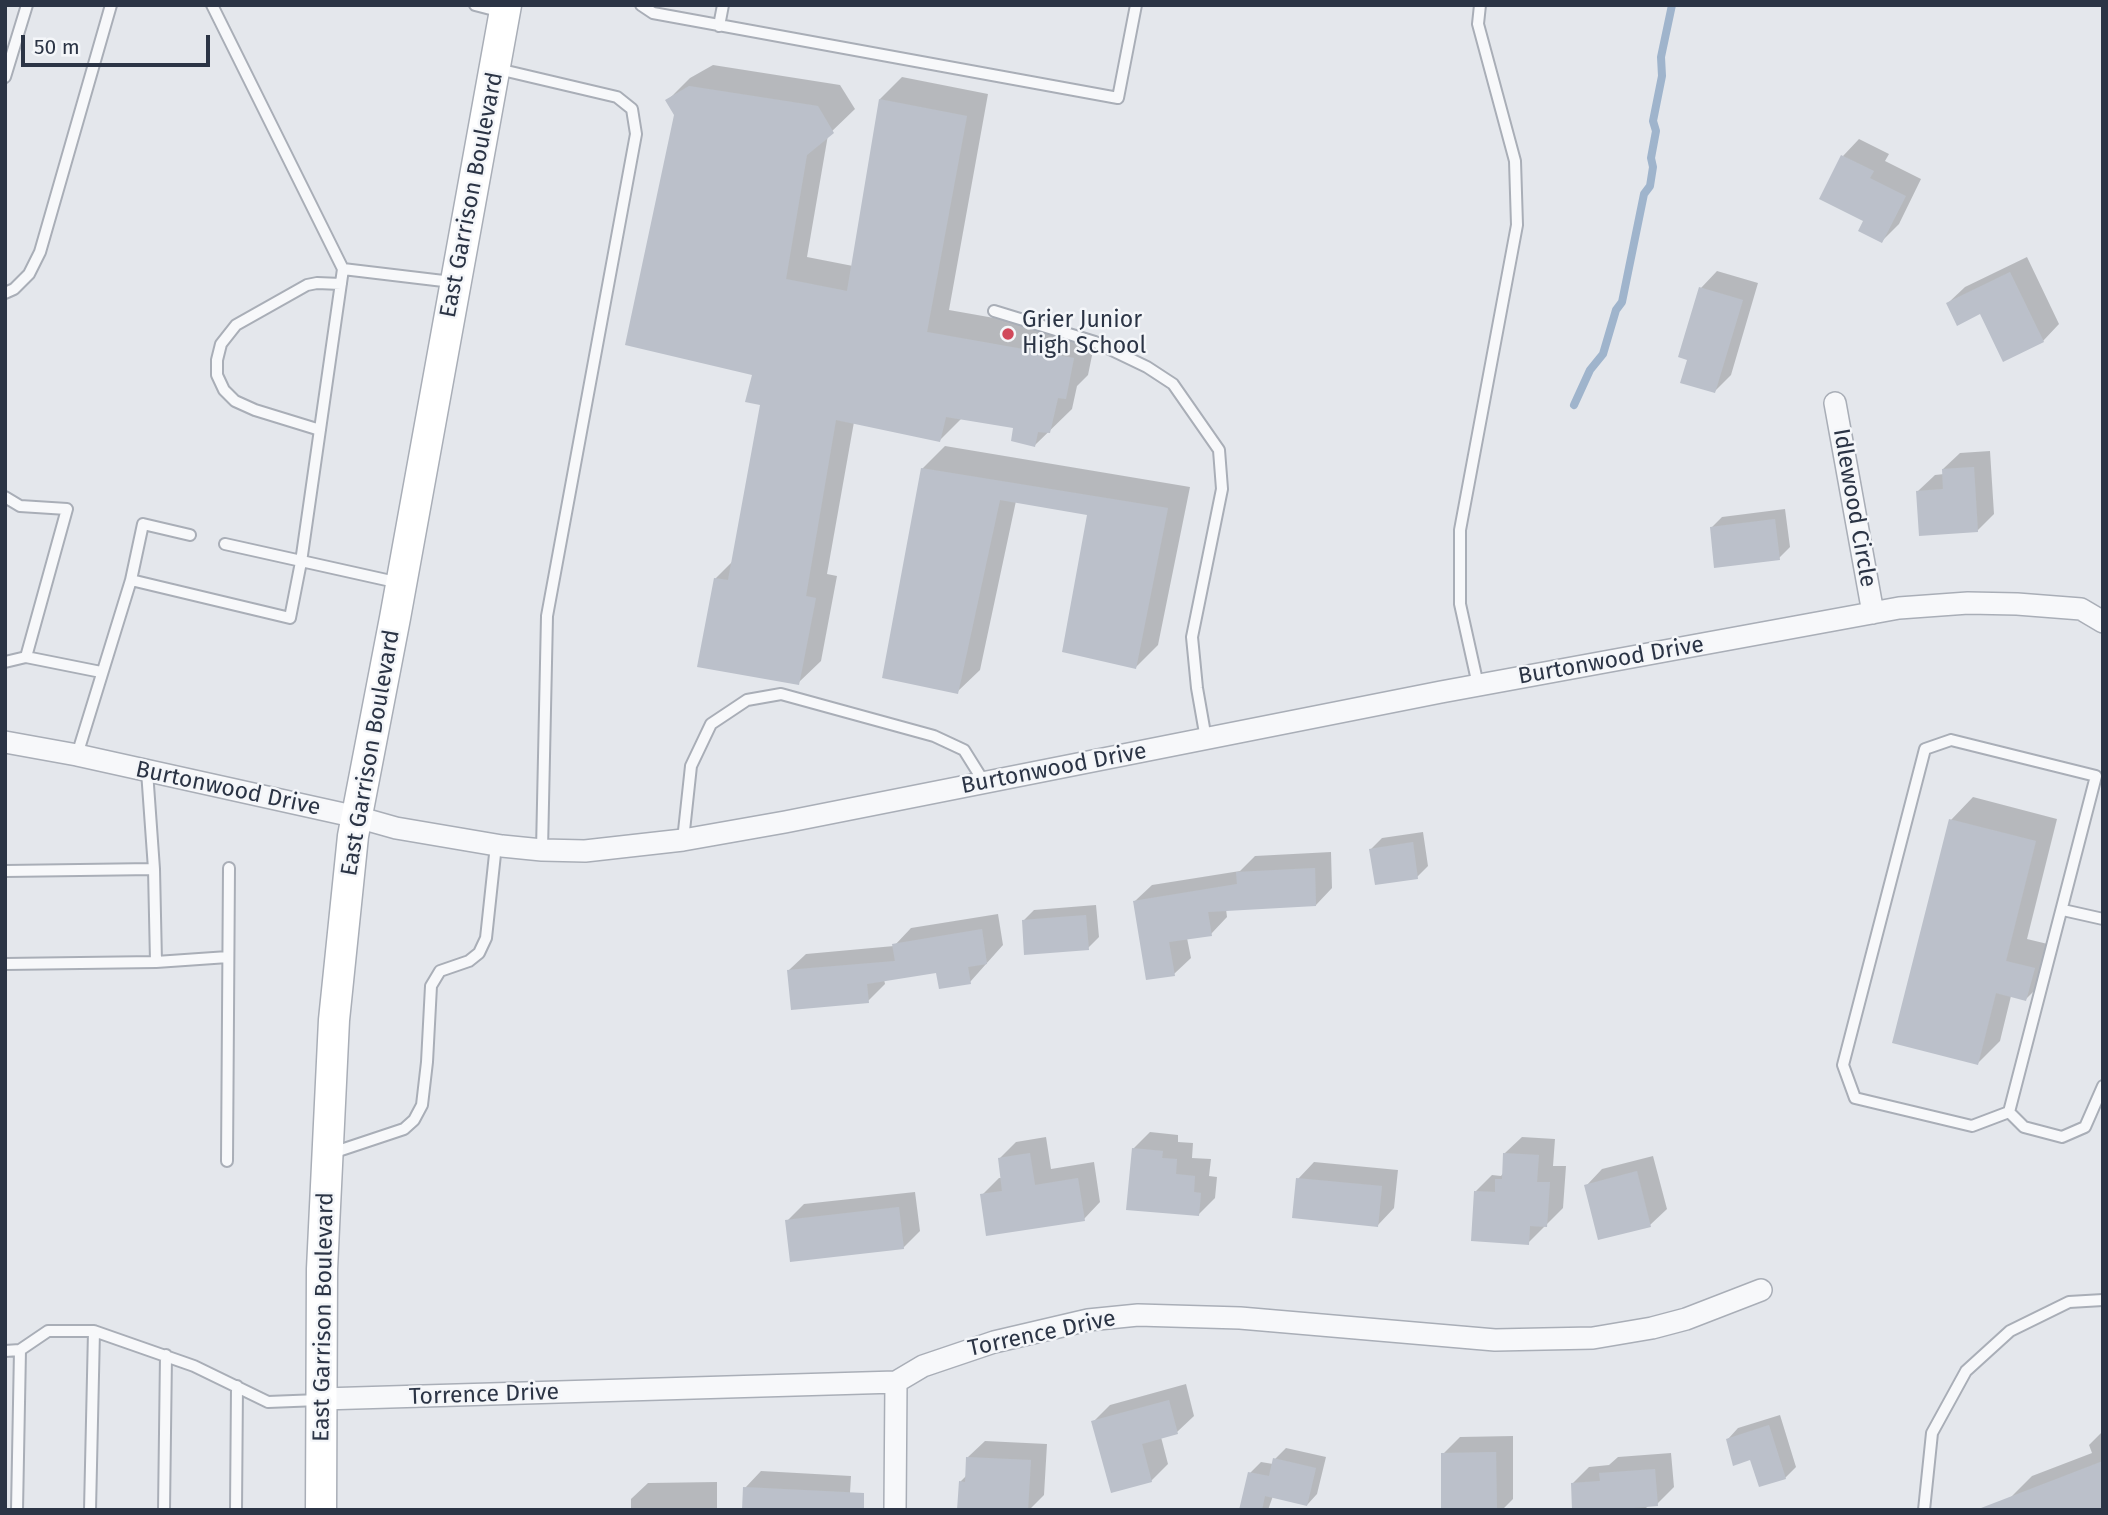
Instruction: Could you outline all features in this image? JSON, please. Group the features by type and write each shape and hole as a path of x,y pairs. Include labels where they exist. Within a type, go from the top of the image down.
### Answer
{"main road":[{"name":"East Garrison Boulevard","path":"321,1510 322,1269 334,1020 353,836 506,9"}],"street":[{"name":"Idlewood Circle","path":"1835,403 1873,612"},
{"name":"Burtonwood Drive","path":"5,741 357,817 396,828 496,845 585,851 682,840 1478,685 1873,612 1933,604 2017,604 2081,609 2103,622"},
{"name":"Torrence Drive","path":"322,1399 896,1382 923,1366 994,1342 1100,1319 1138,1315 1240,1318 1459,1339 1593,1338 1686,1319 1761,1290"},
{"path":"895,1510 896,1382"}],"lane":[{"path":"5,77 27,5"},
{"path":"5,293 15,289 29,274 40,252 111,5"},
{"path":"131,580 290,618 301,562 341,284 343,269 212,5"},
{"path":"475,5 506,9"},
{"path":"641,5 653,13 664,10 719,26 1118,98 1136,5"},
{"path":"719,26 723,5"},
{"path":"1478,685 1461,604 1460,530 1517,225 1514,161 1478,24 1480,5"},
{"path":"495,68 617,97 632,109 636,134 547,616 542,850"},
{"path":"343,269 455,283"},
{"path":"320,430 254,410 235,401 223,390 217,375 217,360 221,344 236,325 307,285 341,284"},
{"path":"994,311 1095,342 1147,367 1174,384 1219,450 1222,489 1192,637 1206,739"},
{"path":"5,497 20,506 67,509 26,657"},
{"path":"77,755 131,580 143,524 190,535"},
{"path":"225,544 400,583"},
{"path":"5,662 26,657 101,672"},
{"path":"682,840 691,766 711,724 747,700 781,694 933,736 964,750 984,782"},
{"path":"1951,740 2099,777 2009,1112 1972,1126 1856,1098 1843,1065 1925,749 1951,740"},
{"path":"147,771 154,869 156,962"},
{"path":"328,1154 404,1129 414,1120 422,1105 431,986 440,971 469,961 479,953 486,938 496,845"},
{"path":"227,1161 229,867"},
{"path":"5,871 154,869"},
{"path":"2063,910 2103,919"},
{"path":"5,964 156,962 228,957"},
{"path":"2009,1112 2024,1128 2062,1136 2085,1127 2103,1086"},
{"path":"1924,1510 1932,1433 1966,1371 2010,1331 2069,1302 2103,1300"},
{"path":"5,1351 20,1350 48,1331 93,1331 194,1366 268,1402 322,1399"},
{"path":"90,1510 93,1331"},
{"path":"17,1510 20,1350"},
{"path":"164,1510 166,1355"},
{"path":"236,1510 237,1387"}],"building":[{"path":"689,86 818,106 834,133 807,155 786,279 847,291 879,99 967,116 927,332 1074,358 1066,399 1058,398 1050,433 1038,432 1035,447 1011,441 1013,428 946,417 940,442 836,420 806,596 816,598 799,685 697,667 714,578 728,580 760,405 745,402 752,375 625,345 674,115 665,100"},
{"path":"1841,155 1874,171 1870,178 1906,196 1882,243 1858,231 1863,221 1819,199"},
{"path":"2010,272 2044,342 2003,362 1980,314 1957,326 1946,303"},
{"path":"1699,287 1743,300 1715,393 1680,383 1687,360 1678,357"},
{"path":"1974,467 1978,532 1919,536 1916,491 1943,489 1942,469"},
{"path":"921,468 1168,508 1136,669 1062,652 1087,515 1000,500 958,694 882,678"},
{"path":"1775,519 1780,560 1714,568 1710,527"},
{"path":"1949,819 2036,841 2006,961 2035,968 2026,1001 1996,993 1978,1065 1892,1043"},
{"path":"1413,842 1418,879 1375,885 1369,849"},
{"path":"1315,868 1316,906 1208,912 1212,936 1169,942 1175,976 1146,980 1133,901 1237,884 1236,872"},
{"path":"1086,915 1089,950 1024,955 1022,920"},
{"path":"982,929 987,964 968,967 971,984 939,989 936,973 867,984 869,1003 791,1010 787,970 895,961 892,944"},
{"path":"1132,1148 1163,1151 1162,1158 1177,1159 1176,1174 1195,1176 1194,1192 1201,1193 1199,1216 1126,1210"},
{"path":"1030,1153 1035,1185 1078,1178 1085,1221 986,1236 980,1194 1002,1191 998,1158"},
{"path":"1503,1153 1539,1155 1537,1182 1550,1182 1547,1227 1530,1226 1529,1245 1471,1241 1474,1191 1495,1192 1495,1179 1502,1179"},
{"path":"1637,1171 1651,1227 1598,1240 1584,1185"},
{"path":"1296,1178 1382,1186 1378,1227 1292,1218"},
{"path":"899,1207 904,1249 790,1262 785,1220"},
{"path":"1169,1400 1178,1434 1142,1444 1152,1482 1111,1493 1091,1421"},
{"path":"1769,1425 1786,1479 1759,1487 1750,1460 1733,1466 1726,1439"},
{"path":"1496,1452 1497,1510 1441,1510 1441,1453"},
{"path":"966,1457 1031,1460 1028,1510 957,1510 959,1481 965,1482"},
{"path":"1273,1458 1316,1468 1307,1506 1265,1496 1262,1510 1239,1510 1248,1472 1269,1476"},
{"path":"2103,1461 2103,1510 1981,1510 1981,1508"},
{"path":"1655,1469 1658,1506 1633,1510 1572,1510 1571,1483 1600,1481 1599,1473"},
{"path":"743,1487 864,1493 864,1510 742,1510"}],"waterway":[{"path":"1574,405 1590,370 1603,354 1616,310 1622,302 1644,194 1650,186 1656,131 1653,121 1662,76 1661,57 1672,5"}],"place":[{"name":"Grier Junior High School","path":"1008,334"}]}
